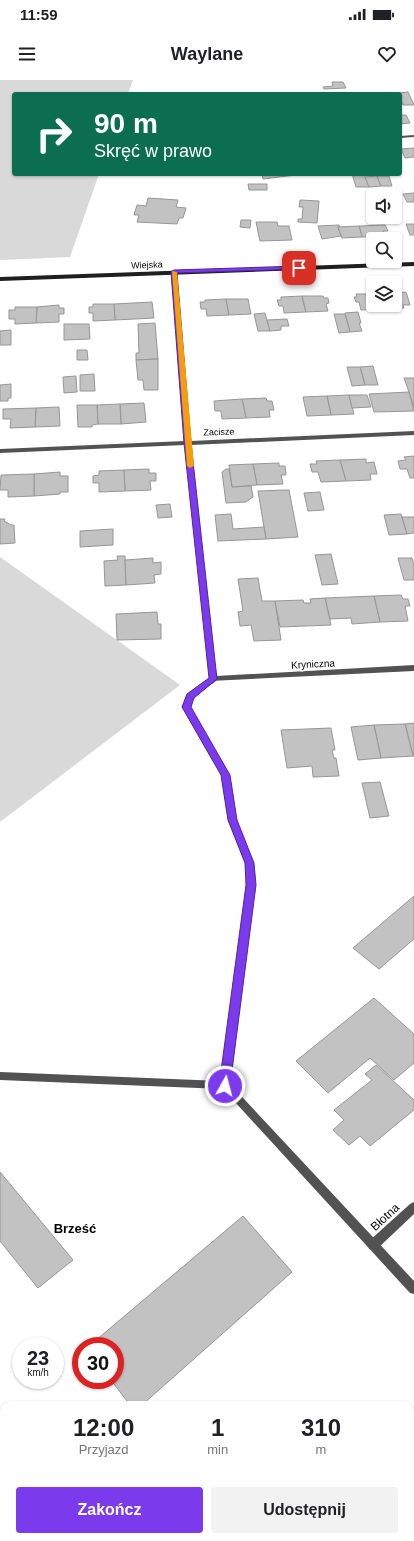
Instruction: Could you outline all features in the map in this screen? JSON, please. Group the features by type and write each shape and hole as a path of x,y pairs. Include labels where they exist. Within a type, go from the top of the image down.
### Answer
{"street":[{"path":"402,137 414,136"},
{"name":"Wiejska","path":"0,279 414,264"},
{"path":"174,272 188,443 213,679 190,696 186,707 225,775 232,820 249,863 251,885 225,1086"},
{"name":"Zacisze","path":"0,452 414,433"},
{"name":"Kryniczna","path":"213,679 414,668"},
{"path":"0,1076 225,1086 414,1289"},
{"name":"Błotna","path":"373,1245 414,1207"}],"shaded area":[{"path":"0,80 133,80 129,92 12,92 12,176 98,176 70,257 0,260"},
{"path":"0,557 180,685 0,822"}],"building":[{"path":"332,82 343,82 346,88 324,89 323,87 333,86"},
{"path":"408,92 414,105 403,105 402,93"},
{"path":"402,115 406,115 410,123 402,124"},
{"path":"414,148 414,157 405,158 402,149"},
{"path":"262,176 288,176 263,179"},
{"path":"353,176 365,176 369,187 356,187"},
{"path":"377,176 381,186 369,187 365,177"},
{"path":"377,176 389,176 392,186 381,186"},
{"path":"248,184 267,184 267,190 249,190"},
{"path":"414,193 414,202 407,202 403,194"},
{"path":"148,198 178,200 176,207 186,208 183,218 179,218 177,224 137,222 139,215 134,215 137,205 146,206"},
{"path":"300,200 319,201 317,223 298,222 298,219 302,219 303,207 299,207"},
{"path":"241,220 251,220 250,228 240,227"},
{"path":"256,222 277,222 278,226 289,226 292,240 260,241"},
{"path":"406,224 414,224 414,235 410,235"},
{"path":"339,225 340,227 338,227 341,236 322,239 318,226"},
{"path":"385,225 388,231 366,232 366,237 362,237 359,226"},
{"path":"359,226 362,237 342,238 338,227"},
{"path":"402,292 406,292 410,305 403,305 404,308 402,308"},
{"path":"356,294 366,294 366,310 361,310 359,302 356,302 354,297 357,297"},
{"path":"302,296 306,312 284,313 283,306 279,306 277,300 281,300 281,297"},
{"path":"302,296 323,296 324,298 328,298 329,303 326,304 328,311 306,312"},
{"path":"226,299 229,315 207,316 206,309 201,309 200,302 205,302 205,300"},
{"path":"226,299 248,299 251,314 229,315"},
{"path":"152,302 154,318 115,320 114,304"},
{"path":"93,304 114,304 115,320 93,321 93,313 89,313 89,307 93,307"},
{"path":"59,305 59,308 64,308 64,314 59,314 59,322 36,323 37,307"},
{"path":"15,307 37,307 36,323 15,324 15,319 9,319 9,310 15,310"},
{"path":"358,312 361,323 359,323 362,331 350,332 345,313"},
{"path":"265,313 270,331 258,331 254,314"},
{"path":"334,314 345,314 350,332 339,333"},
{"path":"287,319 289,326 281,326 281,330 270,331 267,320"},
{"path":"155,323 158,359 136,360 136,353 139,353 138,324"},
{"path":"64,324 89,324 90,339 64,340"},
{"path":"11,330 11,345 0,345 0,331"},
{"path":"77,350 87,350 88,360 77,360"},
{"path":"158,359 158,390 144,390 143,380 138,380 136,360"},
{"path":"373,366 378,385 365,385 360,367"},
{"path":"347,367 360,367 365,385 352,386"},
{"path":"94,374 95,391 80,391 80,375"},
{"path":"76,376 77,392 64,393 63,377"},
{"path":"404,378 414,378 414,408 409,392"},
{"path":"11,384 11,398 8,398 8,401 0,401 0,385"},
{"path":"409,392 414,411 374,412 369,394"},
{"path":"349,395 354,414 331,415 327,396"},
{"path":"349,395 367,395 371,407 352,408"},
{"path":"327,396 331,415 307,416 303,397"},
{"path":"266,398 267,401 272,401 274,410 269,410 270,417 246,418 242,399"},
{"path":"242,399 246,418 222,419 221,411 215,411 214,401"},
{"path":"144,403 146,422 121,424 120,404"},
{"path":"120,404 121,424 98,424 97,405"},
{"path":"77,405 97,405 98,424 92,425 92,427 78,427"},
{"path":"59,407 60,426 35,427 36,408"},
{"path":"36,408 35,427 10,428 11,419 3,419 3,409"},
{"path":"414,456 414,478 410,478 407,469 400,469 398,461 406,460 404,457"},
{"path":"366,459 366,463 374,462 377,474 370,474 371,480 346,481 340,460"},
{"path":"340,460 346,481 321,482 318,472 312,472 310,464 317,464 316,461"},
{"path":"279,463 279,466 285,466 286,475 281,475 283,484 257,485 253,464"},
{"path":"253,464 257,485 232,487 229,465"},
{"path":"149,469 149,473 156,473 156,481 150,481 151,490 125,491 124,470"},
{"path":"229,469 232,487 251,486 253,497 246,502 226,503 222,472"},
{"path":"124,470 125,491 99,492 99,483 93,483 93,476 99,475 99,471"},
{"path":"60,472 60,476 68,476 68,492 34,496 34,474"},
{"path":"34,474 34,496 8,497 8,490 0,490 1,475"},
{"path":"289,490 298,537 266,539 258,491"},
{"path":"320,492 324,510 308,511 304,493"},
{"path":"170,504 172,517 158,518 156,505"},
{"path":"231,514 233,529 264,527 266,539 218,541 215,515"},
{"path":"401,514 407,534 389,535 384,515"},
{"path":"402,517 414,517 414,533 407,534"},
{"path":"0,519 5,519 4,521 14,525 15,543 0,544"},
{"path":"113,529 113,545 80,547 80,531"},
{"path":"331,554 338,584 322,585 315,555"},
{"path":"117,556 125,556 126,585 105,586 104,561 118,560"},
{"path":"153,558 153,563 161,562 161,574 154,575 155,583 126,585 125,560"},
{"path":"398,558 412,558 414,564 414,580 404,580"},
{"path":"258,578 262,601 275,601 281,640 254,641 251,625 240,626 238,612 243,611 238,579"},
{"path":"401,595 403,599 408,599 410,606 405,606 408,621 380,622 374,596"},
{"path":"374,596 380,622 352,624 351,618 330,619 325,598"},
{"path":"325,598 331,625 280,627 275,601 303,600 304,603 311,603 310,599"},
{"path":"157,612 158,624 161,624 161,639 117,640 116,614"},
{"path":"414,723 414,756 413,756 405,724"},
{"path":"405,724 413,756 381,758 374,725"},
{"path":"374,725 381,758 358,760 351,727"},
{"path":"331,728 335,750 332,750 334,758 336,758 339,776 313,777 312,766 287,768 281,730"},
{"path":"380,782 389,816 370,818 362,783"},
{"path":"414,896 414,939 379,969 353,948"},
{"path":"374,998 414,1034 414,1063 394,1080 370,1058 328,1093 296,1061"},
{"path":"376,1065 414,1100 414,1110 370,1146 360,1136 349,1145 333,1130 344,1120 334,1110 372,1080 365,1074"},
{"path":"0,1172 73,1260 38,1288 0,1241"},
{"path":"243,1216 292,1272 147,1401 127,1401 118,1389 124,1389 124,1337 100,1337"}],"slow traffic":[{"path":"174,272 177,291 190,466"}],"district":[{"name":"Brześć","path":"75,1228"}],"route":[{"path":"225,1086 251,885 249,863 232,820 225,775 186,707 190,696 213,679 188,443 177,291 174,272 299,268"}]}
